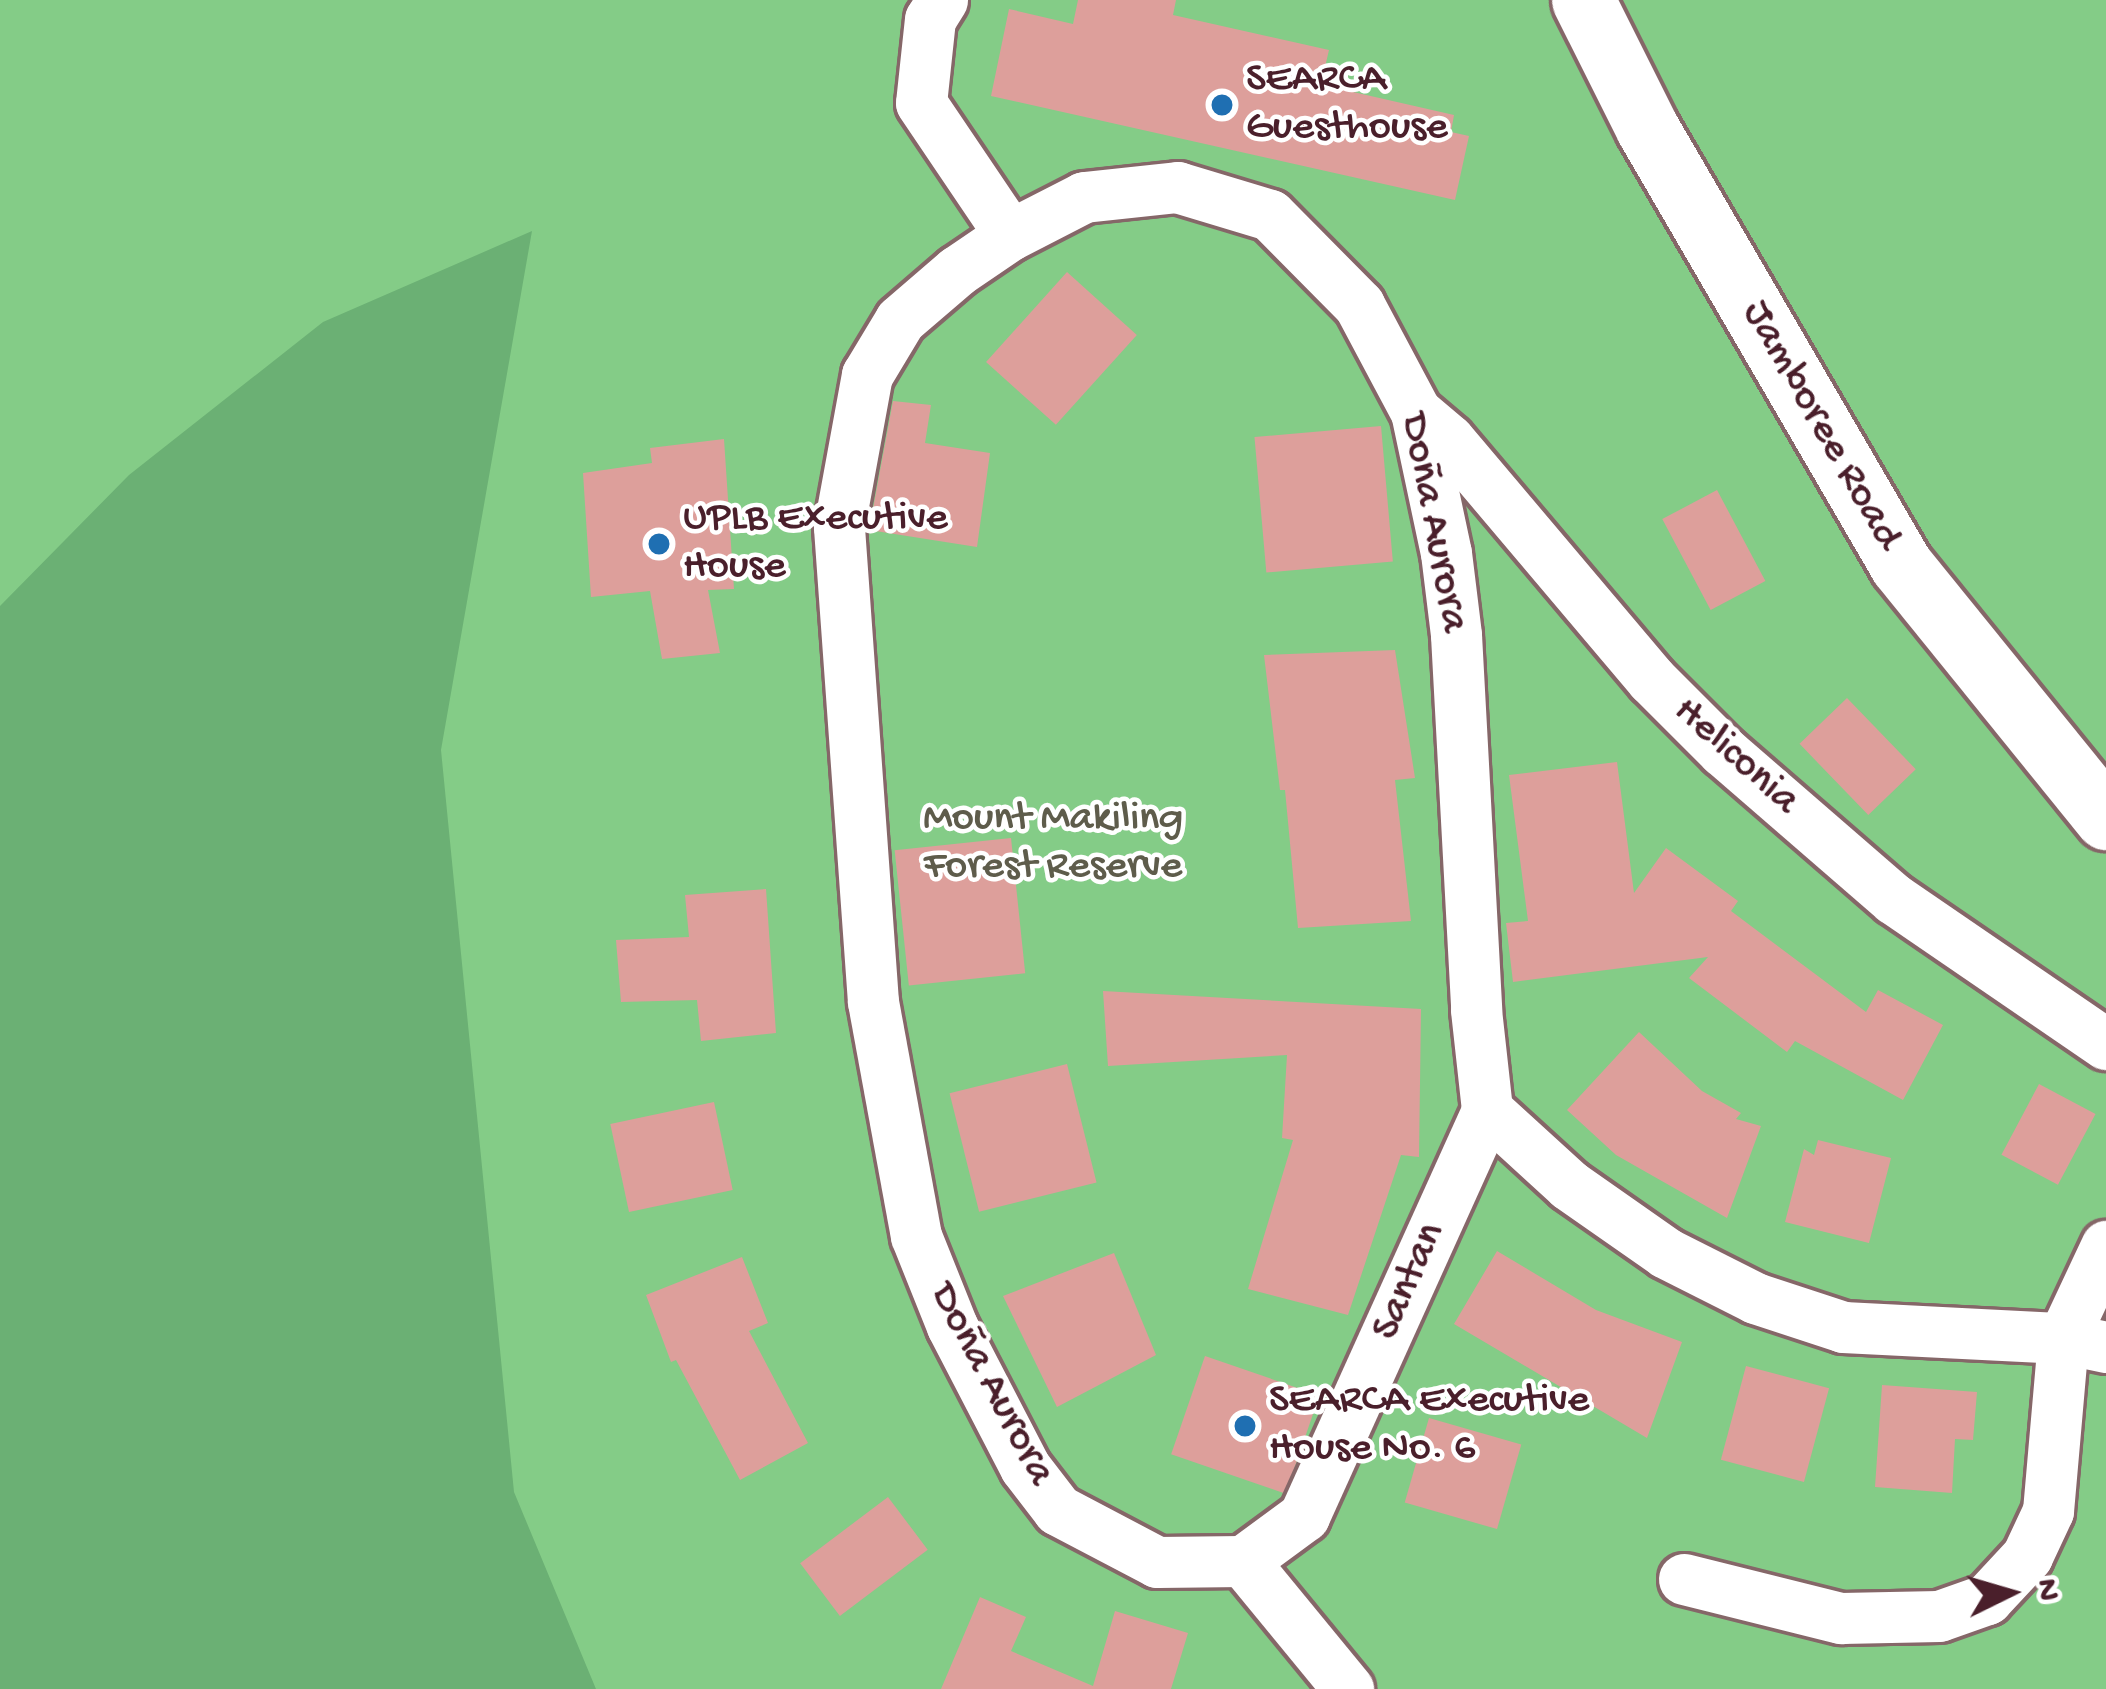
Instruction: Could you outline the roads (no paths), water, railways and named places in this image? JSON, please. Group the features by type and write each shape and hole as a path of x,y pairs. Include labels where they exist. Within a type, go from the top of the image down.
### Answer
{"main road":[{"name":"Jamboree Road","path":"1583,0 1647,128 1900,565 2106,818"}],"street":[{"path":"942,0 930,19 921,104 1010,235"},
{"name":"Doña Aurora","path":"1243,1561 1157,1562 1058,1510 1024,1466 952,1326 916,1236 873,1002 839,527 867,375 900,320 957,271 1010,235 1084,197 1177,187 1270,215 1359,305 1416,412 1446,553 1456,635 1476,1010 1487,1110"},
{"name":"Heliconia","path":"1416,412 1449,440 1652,680 1723,751 1894,899 2106,1044"},
{"path":"1487,1110 1569,1185 1666,1253 1755,1298 1843,1327 2085,1342"},
{"name":"Santan","path":"1243,1561 1304,1516 1487,1110"},
{"path":"1684,1579 1841,1618 1939,1616 1987,1599 2027,1556 2048,1511 2106,1246"},
{"path":"1243,1561 1348,1689"}],"place":[{"name":"SEARCA Guesthouse","path":"1222,105"},
{"name":"UPLB Executive House","path":"659,544"},
{"name":"SEARCA Executive House No. 6","path":"1245,1426"}],"park label":[{"name":"Mount Makiling Forest Reserve","path":"1053,844"}]}
